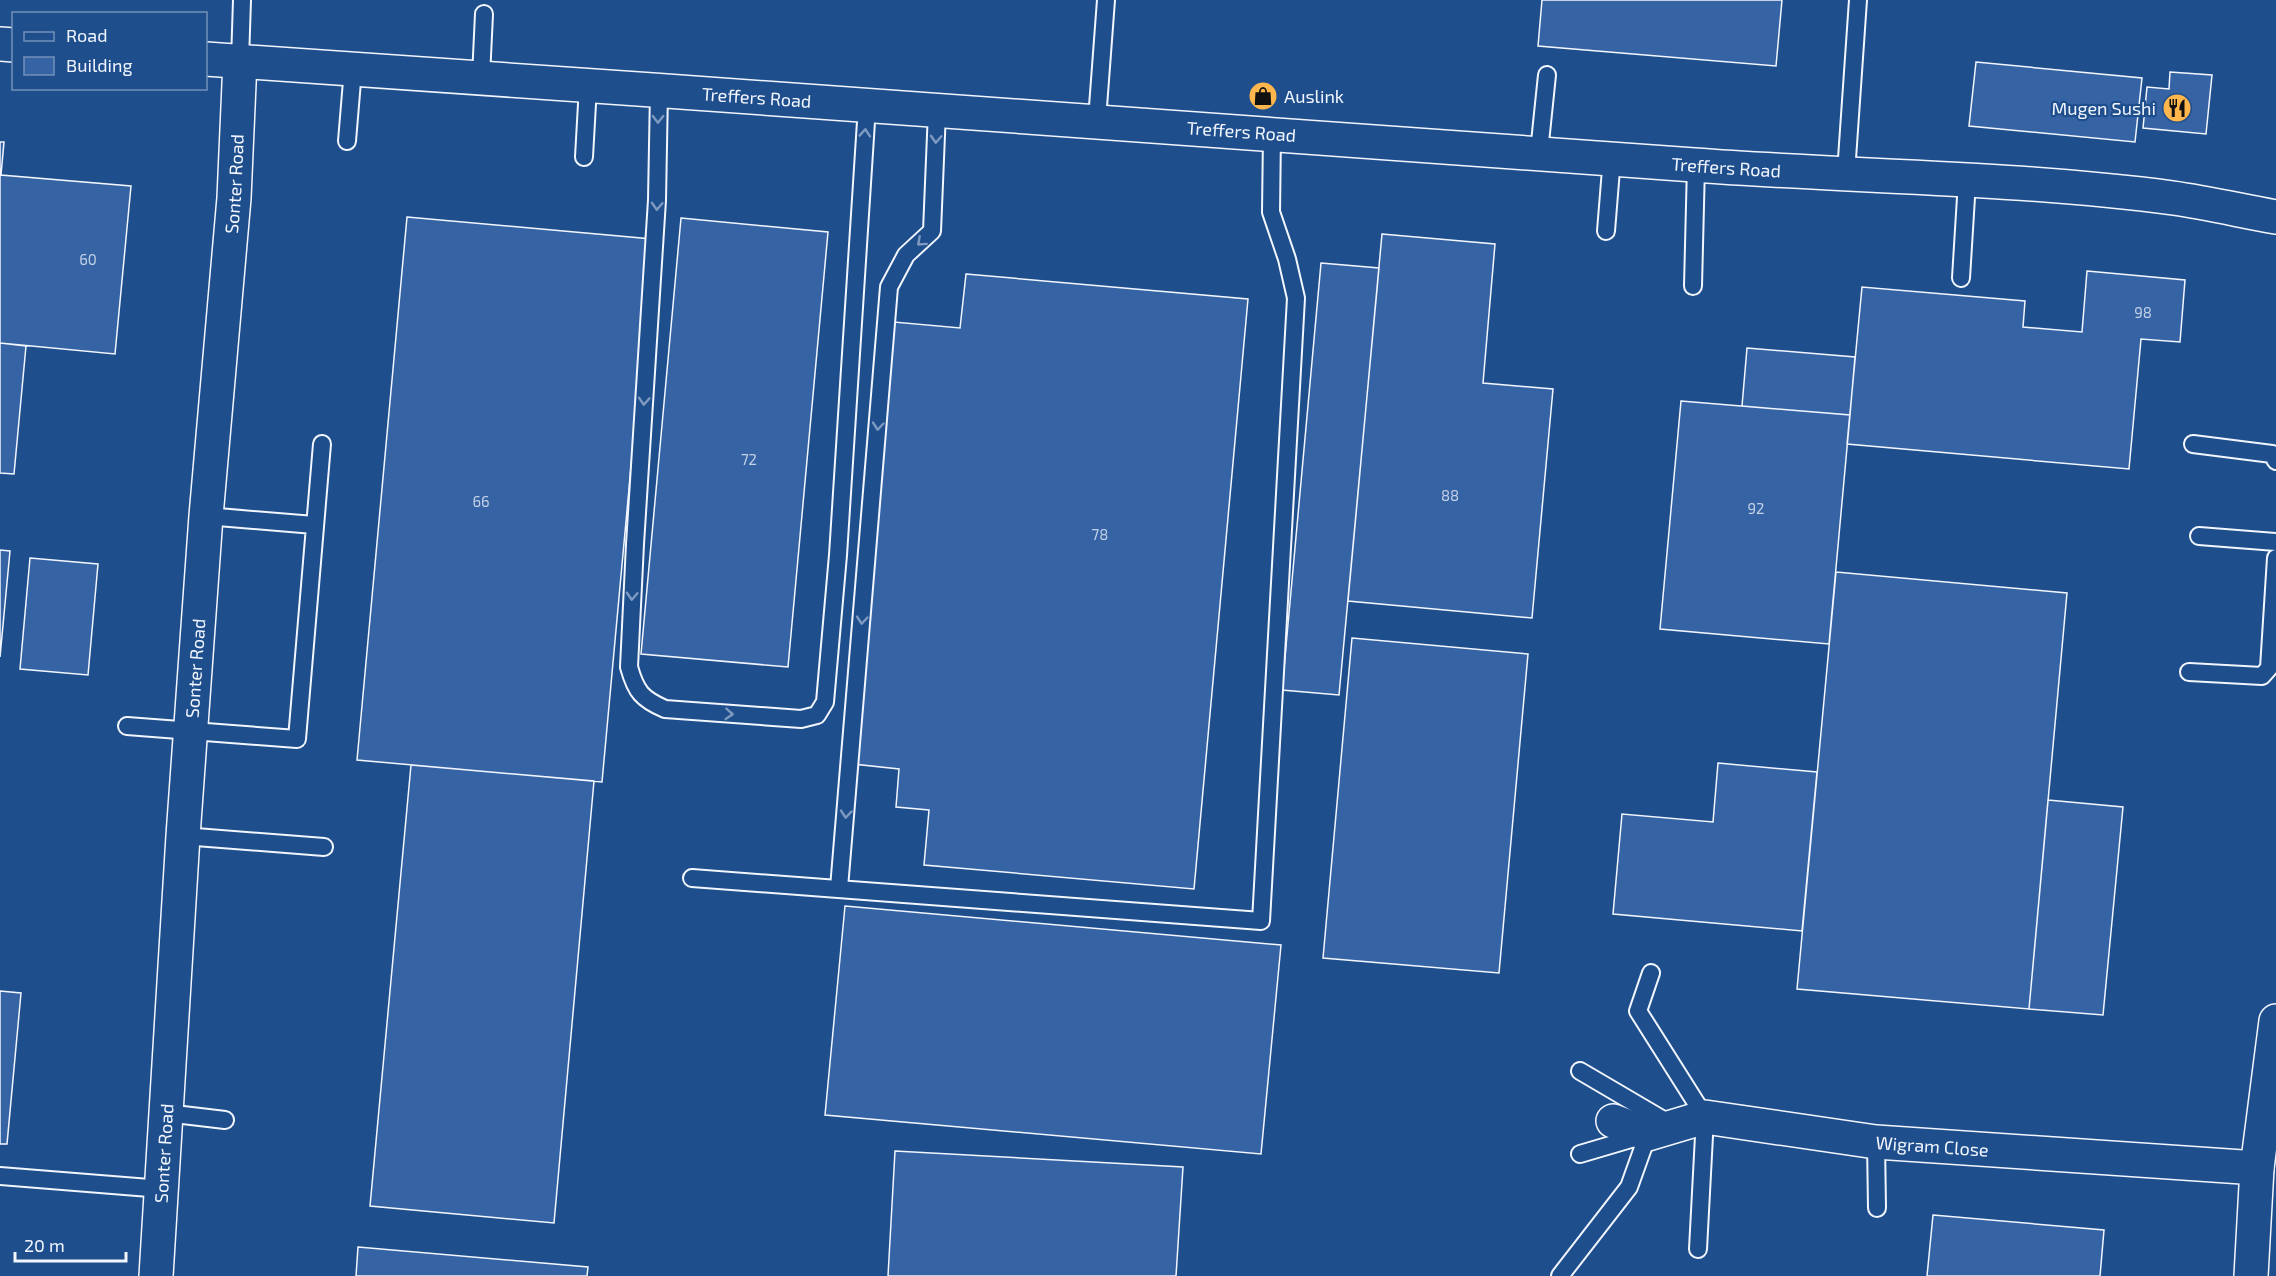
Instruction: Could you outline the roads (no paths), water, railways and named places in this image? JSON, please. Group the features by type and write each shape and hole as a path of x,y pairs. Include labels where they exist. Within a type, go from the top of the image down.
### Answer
{"street":[{"name":"Treffers Road","path":"207,59 937,111 1097,120 1696,165 2078,188 2176,199 2276,217"},
{"name":"Sonter Road","path":"156,1276 183,836 206,516 234,198 240,61"},
{"path":"2250,1276 2257,1168 2276,1021"},
{"name":"Wigram Close","path":"1660,1130 1705,1117 1876,1142 2257,1168"},
{"path":"1613,1121 1660,1130"}],"lane":[{"path":"240,61 242,0"},
{"path":"1097,120 1106,0"},
{"path":"1846,173 1858,0"},
{"path":"481,77 484,14"},
{"path":"347,141 353,69"},
{"path":"1539,152 1547,75"},
{"path":"584,157 588,86"},
{"path":"659,91 657,200 629,668 634,685 647,701 665,709 801,719 816,715 825,702 838,555 867,106"},
{"path":"839,888 889,287 906,255 932,231 937,111"},
{"path":"692,878 1261,921 1296,298 1287,259 1271,212 1272,134"},
{"path":"1606,231 1611,157"},
{"path":"1694,286 1696,165"},
{"path":"1961,278 1967,181"},
{"path":"127,726 297,739 322,444"},
{"path":"2193,444 2272,454 2276,460"},
{"path":"206,516 314,525"},
{"path":"2199,536 2276,542"},
{"path":"2189,672 2262,676 2269,668 2276,558"},
{"path":"183,836 324,847"},
{"path":"1651,973 1638,1011 1705,1117 1698,1249"},
{"path":"1581,1071 1660,1130"},
{"path":"166,1113 225,1120"},
{"path":"1580,1154 1660,1130"},
{"path":"1560,1276 1629,1187 1660,1130"},
{"path":"1876,1142 1877,1208"},
{"path":"0,1176 162,1189"}],"place":[{"name":"Auslink","path":"1263,96"},
{"name":"Mugen Sushi","path":"2177,108"}]}
